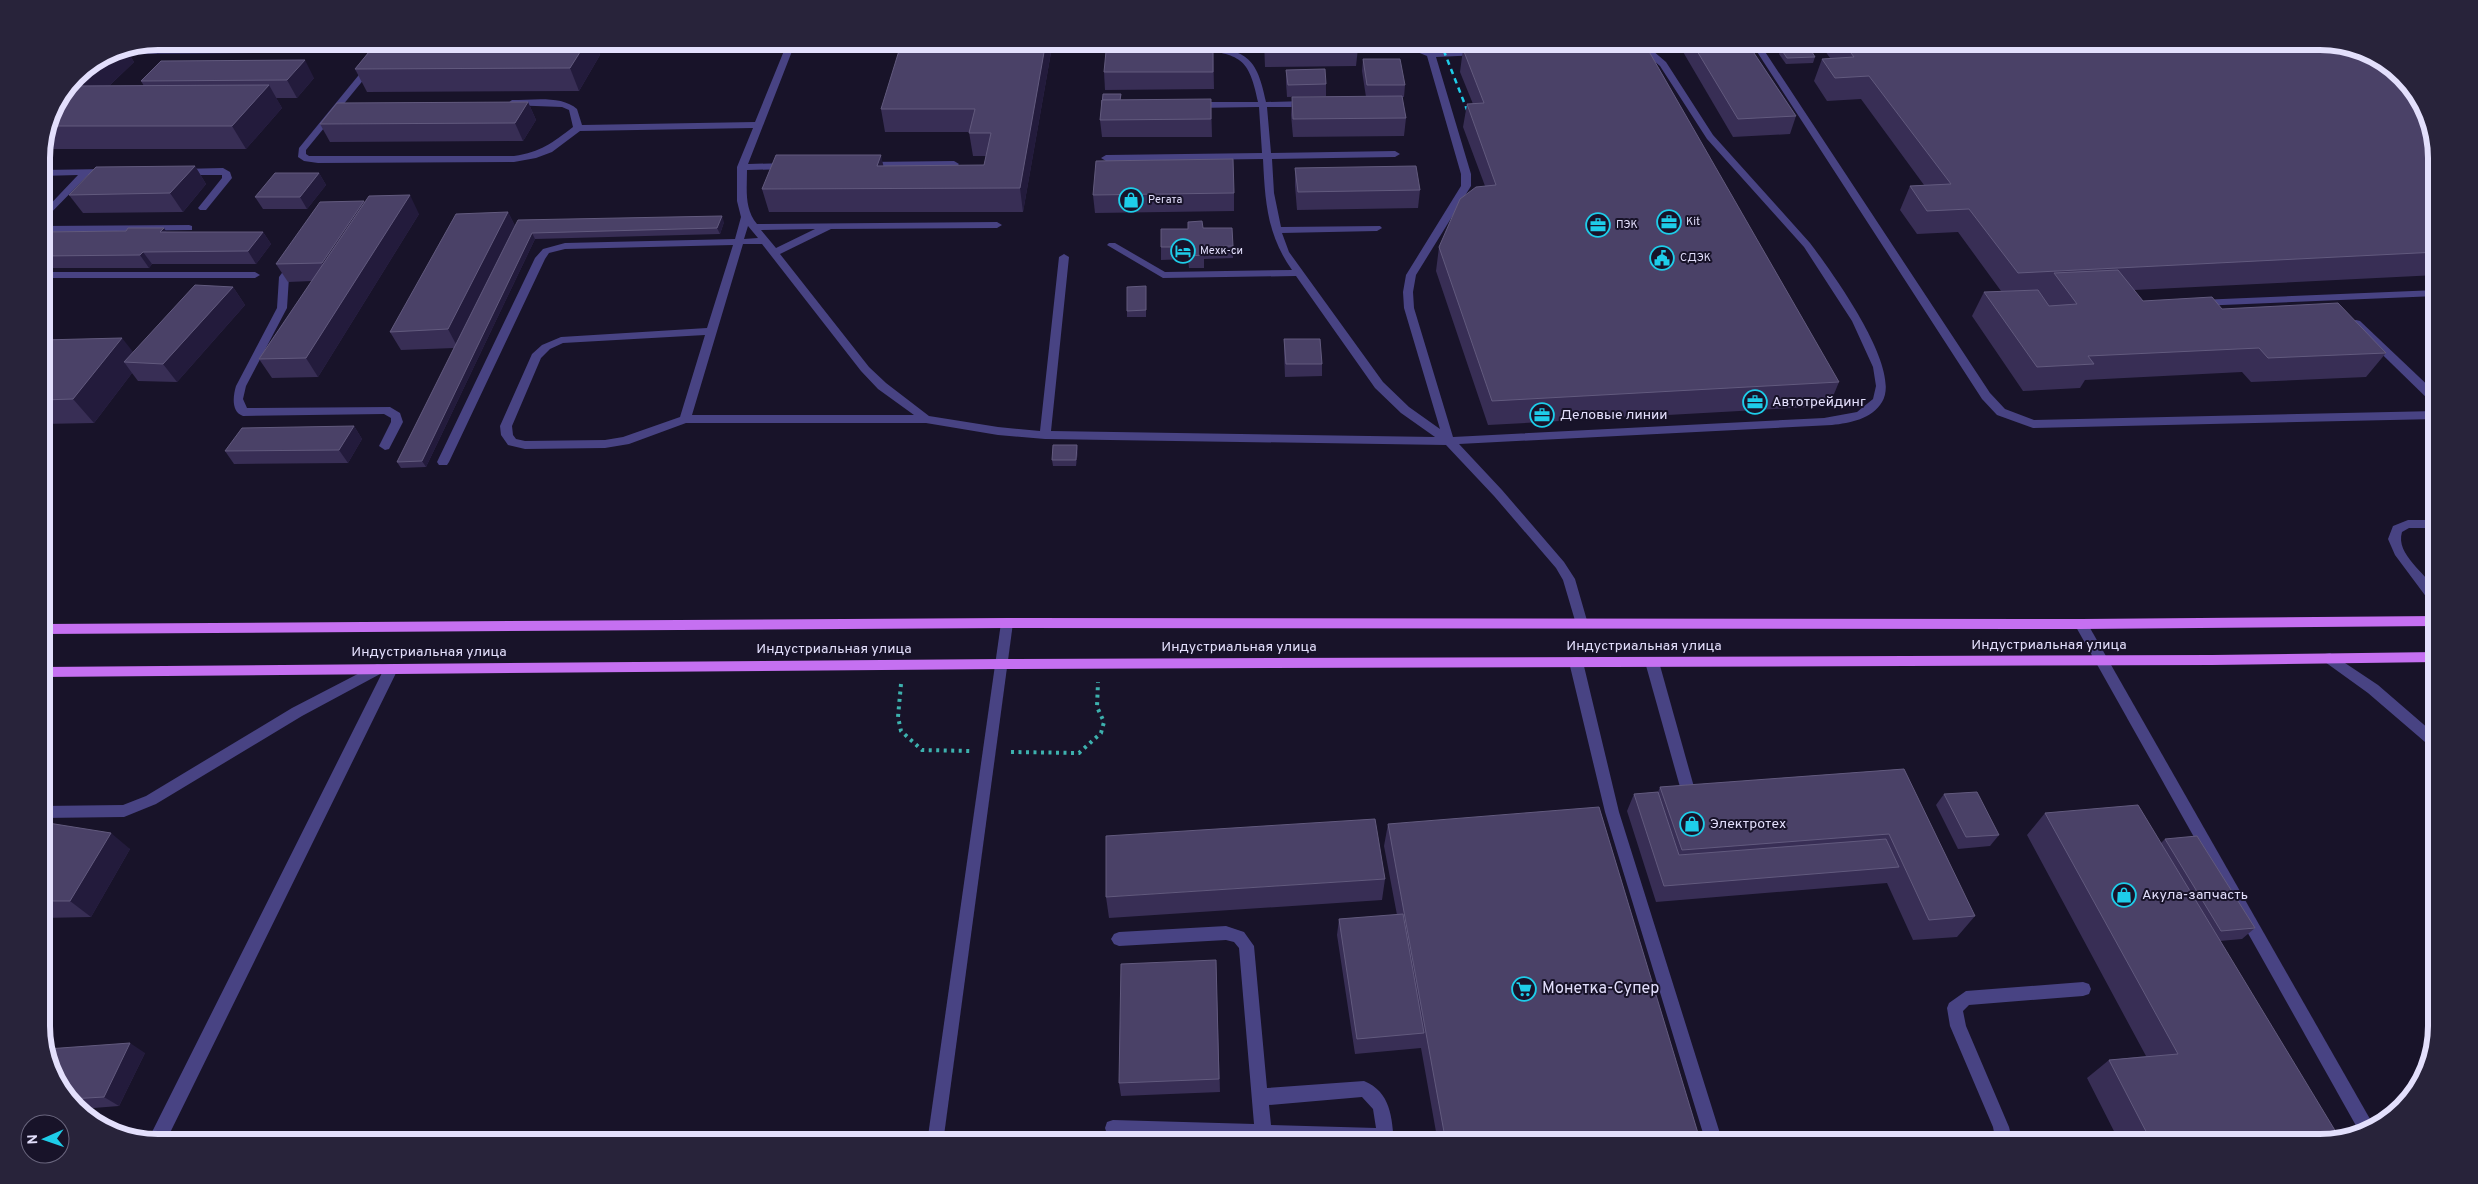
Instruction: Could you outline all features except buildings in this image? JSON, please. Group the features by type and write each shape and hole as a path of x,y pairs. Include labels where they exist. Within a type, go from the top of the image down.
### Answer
{"main road":[{"name":"Индустриальная улица","path":"50,629 1007,623 2081,624 2428,621"},
{"name":"Индустриальная улица","path":"50,672 1002,664 2102,661 2428,657"}],"street":[{"path":"138,52 376,50"},
{"path":"788,50 742,167 742,201 746,217 864,369 882,386 926,419"},
{"path":"1219,50 1236,53 1244,58 1263,98 1271,212 1275,230 1284,252 1379,385 1404,410 1449,441 1498,492 1560,565 1569,579 1582,624"},
{"path":"1418,50 1432,55 1487,53"},
{"path":"712,331 560,340 546,347 536,356 506,426 507,435 512,442 525,445 605,444 625,441 685,419 926,419 998,431 1045,434 1449,441 1824,422 1848,419 1866,413 1880,399 1882,386 1878,365 1869,342 1807,245 1710,137 1657,57 1649,52 1639,50"},
{"path":"1760,50 1986,396 2001,412 2033,424 2428,415"},
{"path":"1432,55 1466,174 1466,186 1411,275 1408,292 1409,308 1449,441"},
{"path":"372,64 345,104 302,150 301,155 318,160 514,159 533,156 549,150 578,128 759,125"},
{"path":"499,103 564,105 573,109 578,128"},
{"path":"1184,105 1319,104"},
{"path":"1106,158 1395,154"},
{"path":"858,166 954,164"},
{"path":"742,167 800,166"},
{"path":"174,172 223,171 227,174 227,178 203,208"},
{"path":"50,211 86,172"},
{"path":"50,173 115,172"},
{"path":"685,419 746,217"},
{"path":"755,227 997,225"},
{"path":"774,253 829,226"},
{"path":"50,229 189,228"},
{"path":"1275,230 1377,228"},
{"path":"443,462 540,258 546,251 565,246 765,241"},
{"path":"1112,245 1164,275 1298,273"},
{"path":"299,255 284,278 282,308 241,386 238,398 243,412 386,410 396,416 397,422 385,446"},
{"path":"1045,434 1064,257"},
{"path":"50,275 255,275"},
{"path":"2192,303 2428,293"},
{"path":"2329,297 2428,392"},
{"path":"2428,524 2408,524 2397,529 2394,539 2399,552 2428,591"},
{"path":"936,1134 1007,623"},
{"path":"2081,624 2365,1124"},
{"path":"2330,658 2373,689 2428,736"},
{"path":"1576,662 1612,812 1712,1134"},
{"path":"1652,662 1687,787"},
{"path":"50,812 124,811 151,800 296,712 384,669"},
{"path":"160,1134 384,669"},
{"path":"1119,940 1226,933 1239,937 1246,946 1263,1133"},
{"path":"2003,1134 1958,1026 1956,1008 1966,998 2083,989"},
{"path":"1260,1097 1364,1089 1376,1096 1382,1112 1385,1134"},
{"path":"1113,1128 1281,1134"}],"railway":[{"path":"1444,50 1471,120"}],"place":[{"name":"Регата","path":"1131,200"},
{"name":"Kit","path":"1669,222"},
{"name":"ПЭК","path":"1598,225"},
{"name":"Мехк-си","path":"1183,251"},
{"name":"СДЭК","path":"1662,258"},
{"name":"Автотрейдинг","path":"1755,402"},
{"name":"Деловые линии","path":"1542,415"},
{"name":"Электротех","path":"1692,824"},
{"name":"Акула-запчасть","path":"2124,895"},
{"name":"Монетка-Супер","path":"1524,989"}]}
